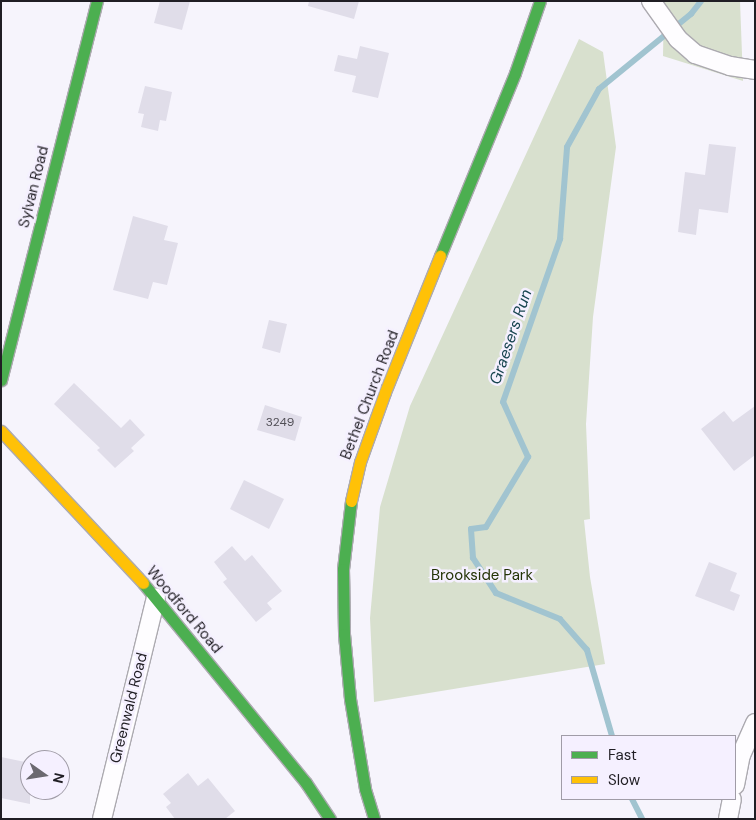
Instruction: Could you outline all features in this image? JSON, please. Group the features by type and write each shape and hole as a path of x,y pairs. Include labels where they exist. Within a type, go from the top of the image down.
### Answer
{"street":[{"name":"Sylvan Road","path":"1,380 97,1"},
{"name":"Bethel Church Road","path":"374,819 365,788 350,699 344,634 343,569 349,510 360,462 385,392 515,73 540,1"},
{"path":"651,1 678,39 694,54 730,66 755,70"},
{"name":"Woodford Road","path":"1,432 156,597 306,783 330,819"},
{"name":"Greenwald Road","path":"102,819 156,597"},
{"path":"736,780 741,755 755,723"},
{"path":"728,819 732,800"}],"green space":[{"path":"664,1 740,1 743,81 663,56"},
{"name":"Brookside Park","path":"579,39 603,52 616,147 593,317 586,424 590,519 584,520 590,577 605,664 374,702 370,618 380,507 410,406"}],"building":[{"path":"160,1 190,1 182,30 154,23"},
{"path":"309,1 359,1 354,19 308,6"},
{"path":"360,46 389,53 378,98 352,92 356,76 334,71 338,55 357,59"},
{"path":"145,86 172,92 166,121 160,120 158,131 141,127 144,114 138,113"},
{"path":"709,144 736,147 728,213 699,209 696,235 678,232 685,172 705,175"},
{"path":"133,216 168,226 164,240 178,243 167,285 153,282 148,299 113,290"},
{"path":"269,320 287,324 280,353 262,348"},
{"path":"74,383 121,428 130,419 145,435 131,448 134,451 115,468 97,450 100,448 54,404"},
{"path":"265,405 302,417 295,441 257,430"},
{"path":"755,406 755,455 734,471 701,429 724,411 733,422"},
{"path":"244,480 284,499 269,529 230,509"},
{"path":"232,546 245,561 252,555 282,591 267,603 272,609 256,622 223,582 227,579 214,562"},
{"path":"709,562 737,573 730,591 740,595 734,611 695,596"},
{"path":"1,757 20,761 20,800 30,800 30,804 1,798"},
{"path":"188,773 198,786 208,778 235,811 225,819 175,819 166,807 171,803 163,794"}],"waterway":[{"name":"Graesers Run","path":"612,735 587,650 560,619 496,593 473,558 471,529 486,527 528,457 503,402 560,239 567,147 599,89 691,14 701,1"},
{"name":"Graesers Run","path":"632,800 642,819"}],"traffic: fast":[{"path":"1,380 97,1"},
{"path":"440,256 515,73 540,1"},
{"path":"351,501 343,569 344,634 350,699 365,789 374,819"},
{"path":"143,583 306,783 330,819"}],"traffic: slow":[{"path":"351,501 360,462 385,392 440,256"},
{"path":"1,431 143,583"}]}
